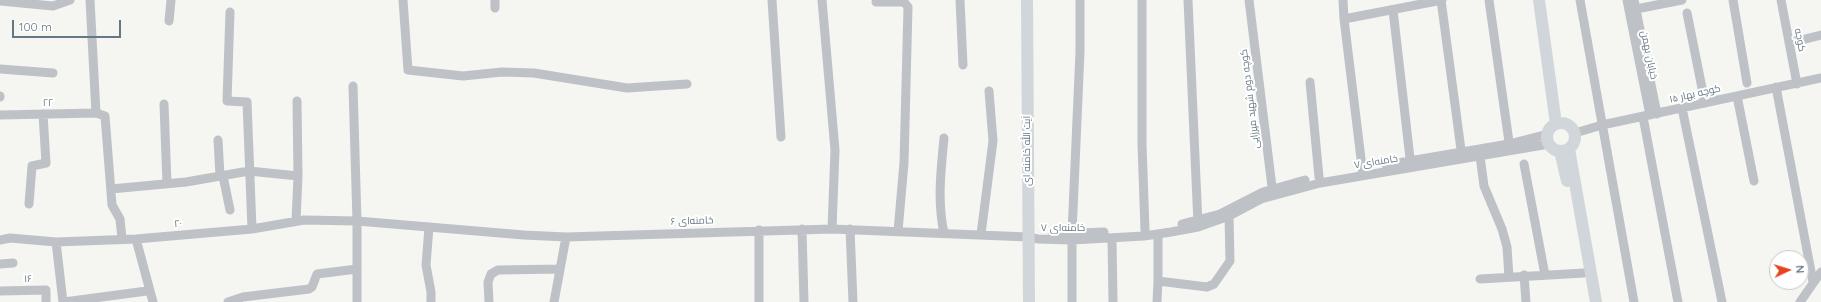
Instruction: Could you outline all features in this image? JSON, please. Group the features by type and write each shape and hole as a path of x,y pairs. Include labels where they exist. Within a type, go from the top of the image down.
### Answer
{"street":[{"path":"0,2 53,6 70,0"},
{"path":"90,0 96,113 105,116 112,205 120,219 122,239"},
{"path":"169,21 171,0"},
{"path":"403,0 408,70 463,76 502,72 534,73 627,88 687,84"},
{"path":"772,0 781,137"},
{"path":"822,0 836,150 832,228"},
{"path":"960,0 963,65"},
{"name":"آیت الله خامنه ای","path":"1027,0 1029,302"},
{"path":"1072,302 1072,237 1080,52 1080,0"},
{"path":"1142,0 1142,144 1146,230"},
{"path":"1188,0 1198,223"},
{"name":"کوچه دوم شهید میرزایی","path":"1249,0 1272,192"},
{"path":"1343,0 1362,172"},
{"path":"1344,19 1393,10 1419,2 1441,0 1462,155"},
{"path":"1489,0 1510,147"},
{"path":"1539,0 1560,124"},
{"path":"1544,0 1560,124"},
{"path":"1580,0 1634,302"},
{"name":"خیابان بهمن","path":"1627,0 1650,115"},
{"path":"1635,5 1682,0"},
{"name":"کوچه","path":"1781,0 1797,84"},
{"path":"1734,1 1747,82"},
{"path":"876,2 904,2 908,7 904,163 898,231"},
{"name":"خیابان بهمن","path":"1635,5 1650,115"},
{"path":"1393,10 1411,164"},
{"path":"230,12 227,101 247,102 252,228"},
{"path":"1687,13 1705,103"},
{"path":"1789,43 1821,35"},
{"path":"0,69 54,73"},
{"name":"کوچه بهار ۱۵","path":"1575,133 1602,125 1821,78"},
{"path":"1310,82 1319,177"},
{"path":"353,86 358,221 357,302"},
{"path":"1776,87 1813,282"},
{"path":"982,234 993,141 989,91"},
{"path":"1737,96 1754,180"},
{"path":"296,222 298,176 297,101"},
{"path":"164,104 167,184"},
{"path":"1682,108 1722,302"},
{"name":"۲۲","path":"0,115 96,113"},
{"path":"29,204 32,166 46,163 43,114"},
{"path":"1650,115 1678,302"},
{"path":"1560,124 1570,127 1575,133 1574,144 1564,150 1554,149 1548,139 1551,128 1560,124"},
{"path":"944,138 939,197 944,233"},
{"name":"خامنه‌ای ۷","path":"1028,237 1112,238 1158,234 1228,214 1246,200 1319,177 1411,164 1548,139"},
{"path":"218,140 222,176 230,210"},
{"name":"خامنه‌ای ۷","path":"1462,155 1480,156 1510,147"},
{"path":"1564,150 1589,302"},
{"path":"1564,150 1596,302"},
{"path":"1480,156 1484,186 1502,229 1507,247 1509,277"},
{"path":"1524,164 1545,275"},
{"path":"111,188 167,184 249,172 298,176"},
{"name":"خامنه‌ای ۷","path":"1272,192 1320,183 1362,172"},
{"path":"1158,280 1207,287 1214,284 1230,261 1228,214"},
{"name":"خامنه‌ای ۶","path":"358,221 566,236 832,228 1028,237"},
{"name":"۲۰","path":"0,240 10,238 56,242 136,239 252,228 296,222 358,221"},
{"name":"خامنه‌ای ۷","path":"1072,237 1146,230 1198,223"},
{"path":"428,227 426,265 431,292 431,302"},
{"path":"802,229 804,302"},
{"path":"850,229 853,302"},
{"path":"759,230 759,302"},
{"path":"1157,302 1158,234"},
{"path":"554,302 566,236"},
{"path":"1112,238 1113,302"},
{"path":"136,239 153,302"},
{"path":"56,242 62,302"},
{"path":"0,264 13,263"},
{"path":"228,302 243,297 309,289 312,287 317,274 357,269"},
{"path":"488,302 488,282 490,274 498,270 559,269"},
{"path":"1800,302 1821,272"},
{"path":"1480,279 1584,273"},
{"path":"1524,276 1526,302"},
{"name":"۱۶","path":"0,291 46,290 46,302"},
{"path":"46,302 107,299 146,291"}]}
